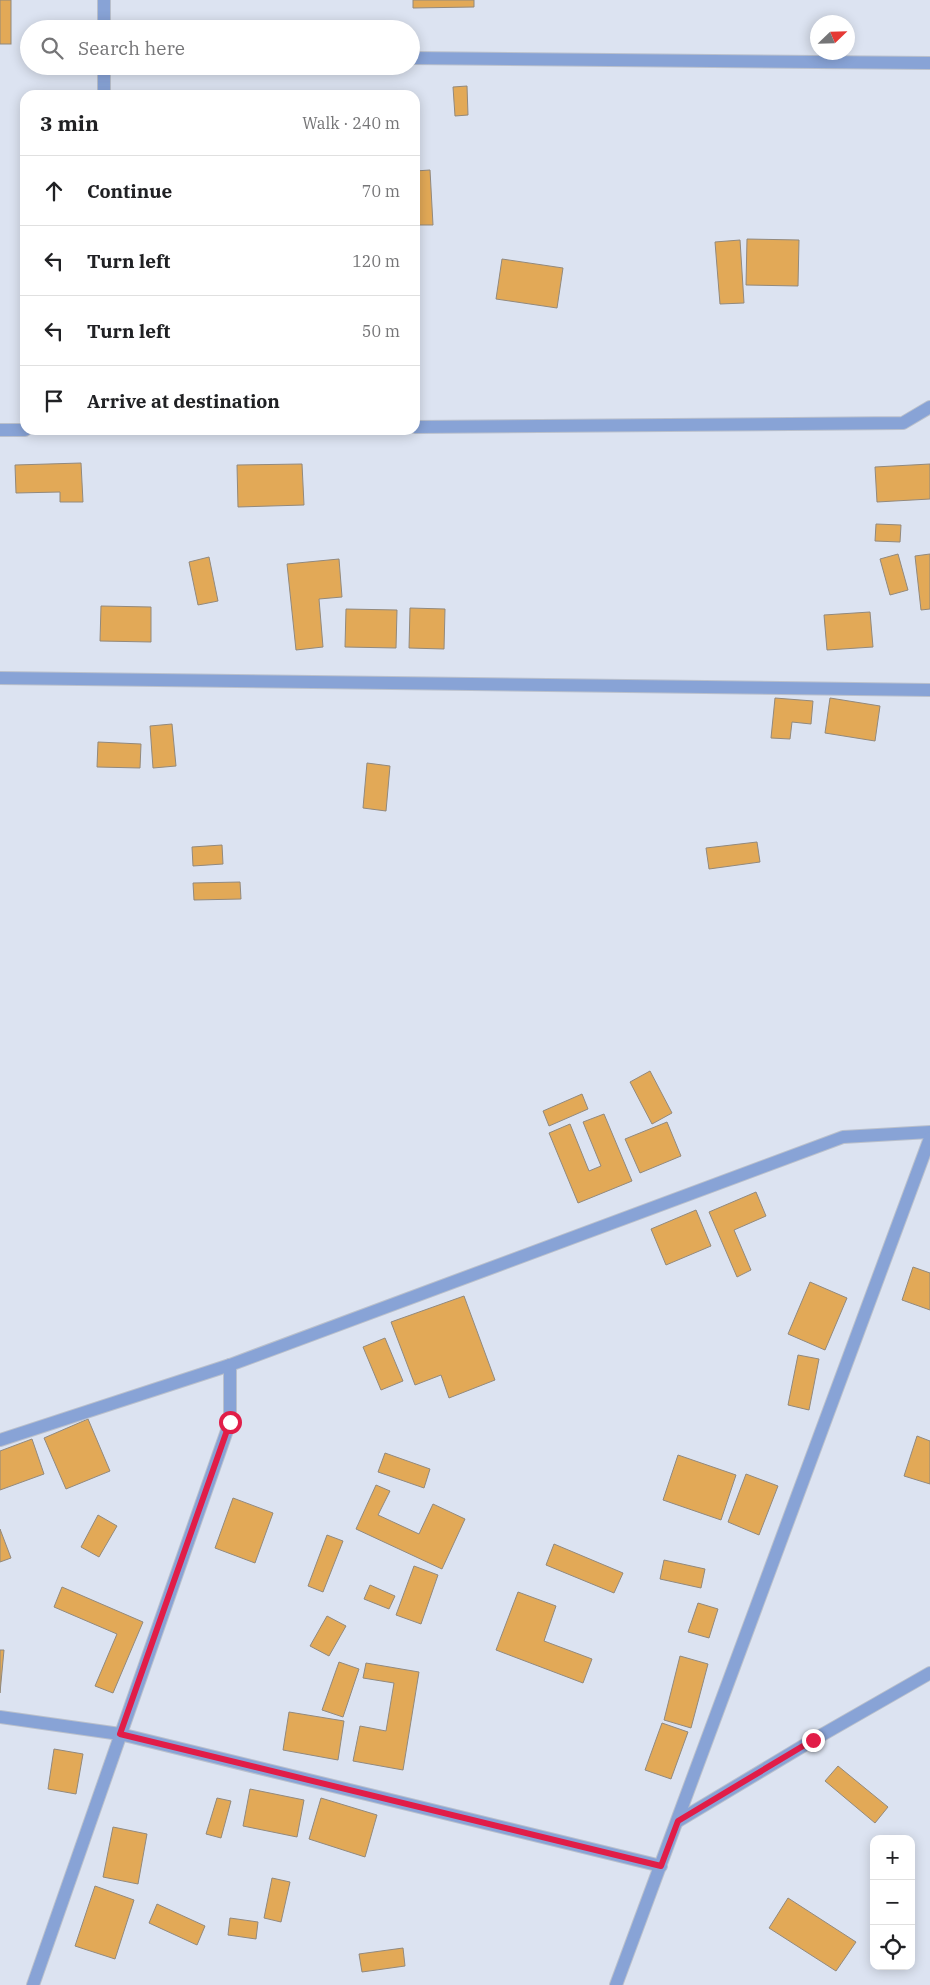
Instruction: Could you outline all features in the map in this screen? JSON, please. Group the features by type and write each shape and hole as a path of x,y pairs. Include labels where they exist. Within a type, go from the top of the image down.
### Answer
{"street":[{"path":"104,0 104,20"},
{"path":"420,58 930,63"},
{"path":"104,75 104,90"},
{"path":"420,427 903,424 930,407"},
{"path":"0,430 20,430"},
{"path":"0,678 930,690"},
{"path":"0,1440 230,1365 843,1137 930,1132"},
{"path":"616,1985 930,1138"},
{"path":"33,1985 230,1422 230,1365"},
{"path":"678,1821 930,1673"},
{"path":"0,1717 120,1734 661,1866"}],"building":[{"path":"0,0 11,0 11,44 0,44"},
{"path":"413,0 474,0 474,7 413,8"},
{"path":"467,86 468,115 455,116 453,87"},
{"path":"430,170 433,225 420,225 420,171"},
{"path":"747,239 799,240 798,286 746,285"},
{"path":"740,240 744,303 720,304 715,242"},
{"path":"502,259 563,268 557,308 496,299"},
{"path":"81,463 83,502 60,502 60,492 16,493 15,465"},
{"path":"302,464 304,505 238,507 237,465"},
{"path":"930,464 930,499 877,502 875,467"},
{"path":"876,524 901,525 900,542 875,541"},
{"path":"898,554 908,590 890,595 880,559"},
{"path":"930,554 930,609 921,610 915,556"},
{"path":"209,557 218,601 198,605 189,562"},
{"path":"339,559 342,597 319,599 323,647 296,650 287,564"},
{"path":"101,606 151,607 151,642 100,641"},
{"path":"410,608 445,609 444,649 409,648"},
{"path":"346,609 397,610 396,648 345,647"},
{"path":"870,612 873,647 827,650 824,615"},
{"path":"775,698 813,701 811,724 792,722 790,739 771,738"},
{"path":"830,698 880,706 875,741 825,733"},
{"path":"172,724 176,766 153,768 150,726"},
{"path":"98,742 141,744 140,768 97,767"},
{"path":"367,763 390,766 386,811 363,808"},
{"path":"757,842 760,862 709,869 706,848"},
{"path":"222,845 223,864 193,866 192,847"},
{"path":"240,882 241,899 194,900 193,883"},
{"path":"650,1071 672,1113 652,1124 630,1082"},
{"path":"582,1094 588,1109 549,1126 543,1111"},
{"path":"604,1114 632,1181 578,1203 549,1133 570,1124 589,1171 601,1166 583,1122"},
{"path":"667,1122 681,1156 640,1173 625,1139"},
{"path":"756,1192 766,1216 734,1230 751,1270 737,1277 709,1212"},
{"path":"696,1210 711,1246 666,1265 651,1229"},
{"path":"913,1267 930,1273 930,1310 902,1300"},
{"path":"810,1282 847,1298 825,1350 788,1334"},
{"path":"464,1296 495,1380 449,1398 441,1375 415,1385 391,1322"},
{"path":"385,1338 403,1381 381,1390 363,1347"},
{"path":"798,1355 819,1359 809,1410 788,1405"},
{"path":"88,1419 110,1471 66,1489 44,1438"},
{"path":"917,1436 930,1441 930,1484 904,1476"},
{"path":"32,1439 44,1474 0,1490 0,1451"},
{"path":"385,1453 430,1469 424,1488 378,1472"},
{"path":"678,1455 736,1475 721,1520 663,1500"},
{"path":"746,1474 778,1486 759,1535 728,1522"},
{"path":"376,1485 390,1491 378,1515 419,1534 433,1504 465,1519 442,1569 356,1529"},
{"path":"233,1498 273,1513 255,1563 215,1548"},
{"path":"98,1515 117,1526 99,1557 81,1547"},
{"path":"0,1529 11,1558 0,1562"},
{"path":"327,1535 343,1541 323,1592 308,1586"},
{"path":"554,1544 623,1573 614,1593 546,1565"},
{"path":"664,1560 705,1569 701,1588 660,1579"},
{"path":"414,1566 438,1575 421,1624 396,1615"},
{"path":"370,1585 395,1596 389,1609 364,1599"},
{"path":"62,1587 143,1622 113,1693 95,1686 117,1634 54,1607"},
{"path":"518,1592 556,1606 544,1641 592,1659 583,1683 496,1650"},
{"path":"698,1603 718,1609 709,1638 688,1632"},
{"path":"327,1616 346,1626 329,1656 310,1646"},
{"path":"0,1650 4,1650 0,1693"},
{"path":"680,1656 708,1664 691,1728 664,1720"},
{"path":"339,1662 359,1669 343,1717 322,1710"},
{"path":"366,1663 419,1672 403,1770 353,1761 360,1726 386,1731 394,1683 363,1678"},
{"path":"289,1712 344,1721 338,1760 283,1750"},
{"path":"662,1723 688,1732 671,1779 645,1770"},
{"path":"54,1749 83,1754 76,1794 48,1789"},
{"path":"838,1766 888,1807 875,1823 825,1781"},
{"path":"250,1789 304,1800 297,1837 243,1826"},
{"path":"217,1798 231,1801 221,1838 206,1834"},
{"path":"321,1798 377,1815 365,1857 309,1839"},
{"path":"113,1827 147,1834 138,1884 103,1877"},
{"path":"272,1878 290,1882 281,1922 264,1918"},
{"path":"95,1886 134,1900 115,1959 75,1946"},
{"path":"788,1898 856,1942 836,1971 769,1928"},
{"path":"157,1904 205,1926 197,1945 149,1923"},
{"path":"230,1918 258,1922 256,1939 228,1935"},
{"path":"403,1948 405,1966 362,1972 359,1954"}],"route":[{"path":"230,1422 120,1734 661,1866 678,1821 813,1740"}]}
